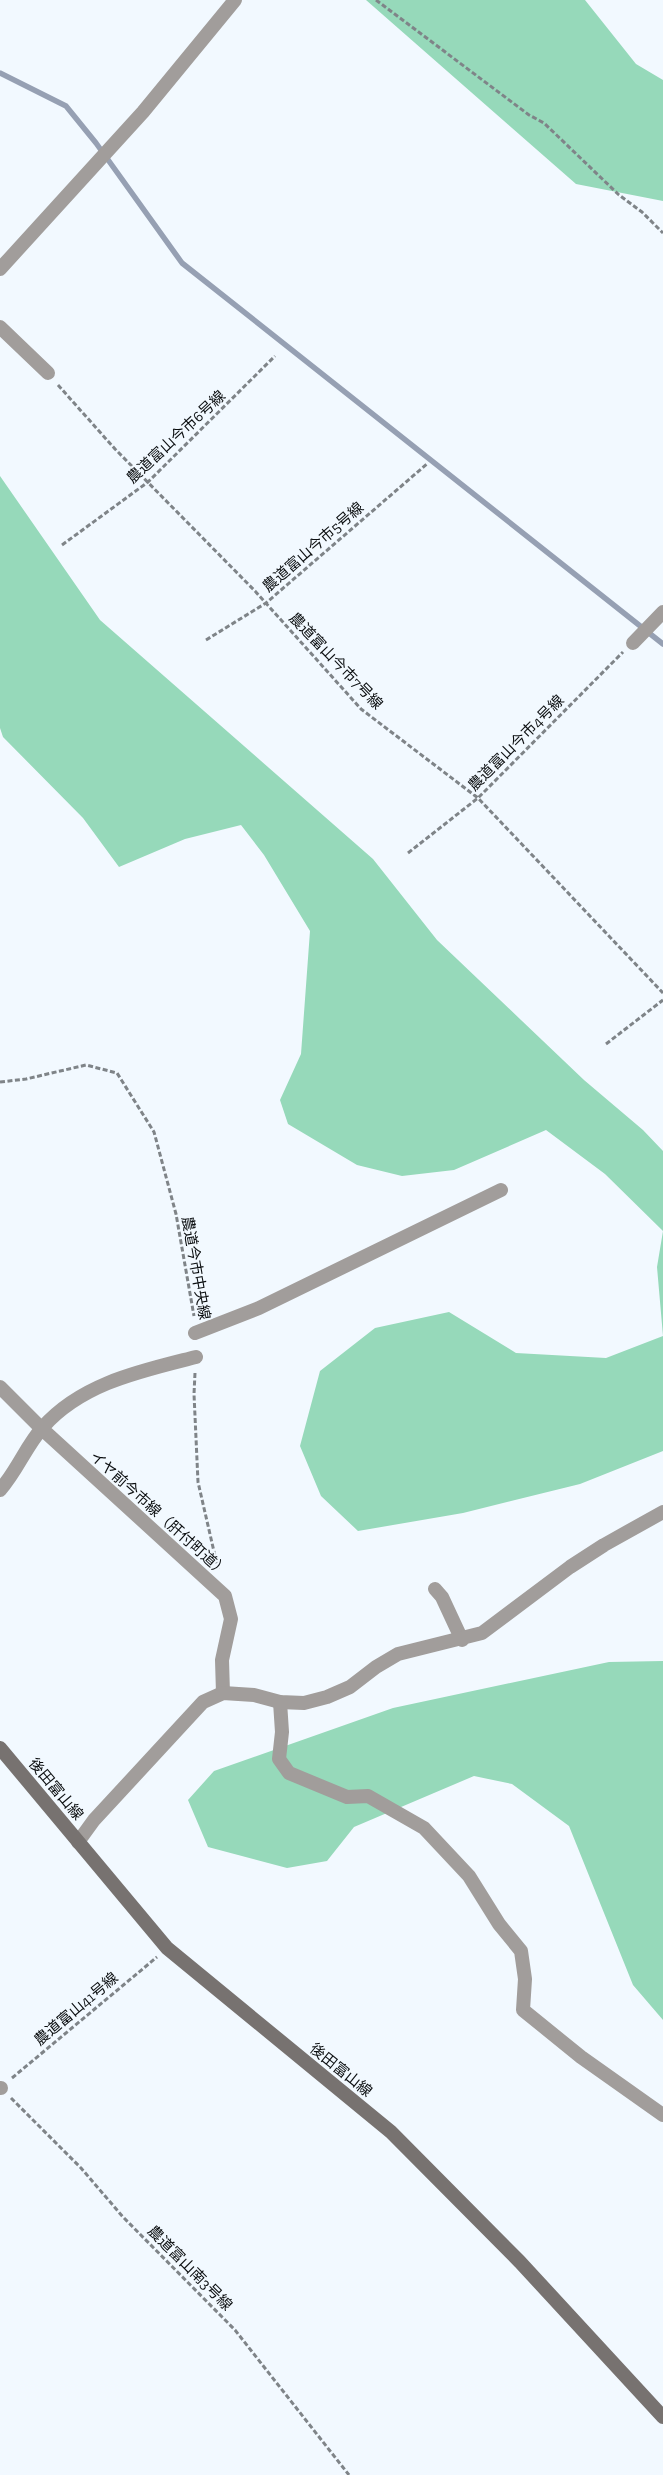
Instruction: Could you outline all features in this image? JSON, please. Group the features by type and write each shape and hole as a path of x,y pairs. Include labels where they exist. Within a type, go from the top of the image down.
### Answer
{"main road":[{"name":"後田富山線","path":"0,1748 167,1948 391,2132 520,2262 663,2417"}],"street":[{"path":"0,269 143,112 235,0"},
{"path":"0,328 48,373"},
{"path":"633,643 663,612"},
{"path":"195,1334 259,1308 501,1190"},
{"path":"0,1490 12,1477 41,1428 59,1409 85,1393 134,1373 196,1357"},
{"name":"イヤ前今市線（肝付町道）","path":"0,1387 41,1428 225,1596 231,1619 222,1660 223,1693"},
{"path":"78,1842 94,1820 203,1702 223,1693 254,1695 280,1702 304,1703 328,1697 350,1687 376,1667 398,1654 462,1640 482,1633 570,1567 604,1545 663,1512"},
{"path":"435,1589 442,1597 462,1640"},
{"path":"280,1702 282,1732 280,1759 289,1773 347,1797 368,1796 424,1828 470,1876 500,1924 521,1951 525,1979 522,2010 581,2057 663,2115"}],"path":[{"path":"376,0 529,115 544,123 619,195 642,212 663,233"},
{"name":"農道富山今市6号線","path":"62,545 148,482 275,356"},
{"name":"農道富山今市7号線","path":"48,373 115,449 266,603 361,709 478,798 663,993"},
{"name":"農道富山今市5号線","path":"206,640 266,603 428,463"},
{"name":"農道富山今市4号線","path":"408,853 478,798 633,643"},
{"path":"606,1044 663,1000"},
{"name":"農道今市中央線","path":"0,1082 26,1079 86,1065 117,1073 154,1132 178,1223 194,1305 195,1334"},
{"path":"196,1357 194,1394 198,1482 225,1596"},
{"name":"農道富山41号線","path":"0,2088 167,1948"},
{"name":"農道富山南3号線","path":"0,2088 81,2168 123,2217 235,2330 350,2475"}],"green space":[{"path":"366,0 585,0 636,64 663,80 663,201 576,184"},
{"path":"0,476 100,620 373,859 437,940 584,1080 643,1130 663,1151 663,1231 605,1174 546,1130 454,1170 402,1176 357,1165 288,1124 280,1100 301,1054 310,931 264,855 241,825 185,839 119,867 83,818 3,737 0,728"},
{"path":"663,1231 663,1336 657,1267"},
{"path":"449,1312 516,1353 606,1358 663,1336 663,1451 580,1484 463,1513 358,1531 321,1496 300,1446 320,1371 375,1328"},
{"path":"663,1661 663,2020 633,1985 569,1826 512,1784 474,1776 354,1827 327,1861 287,1868 208,1847 188,1800 214,1771 393,1708 609,1662"}],"waterway":[{"path":"0,73 66,106 96,143 182,263 663,644"}]}
